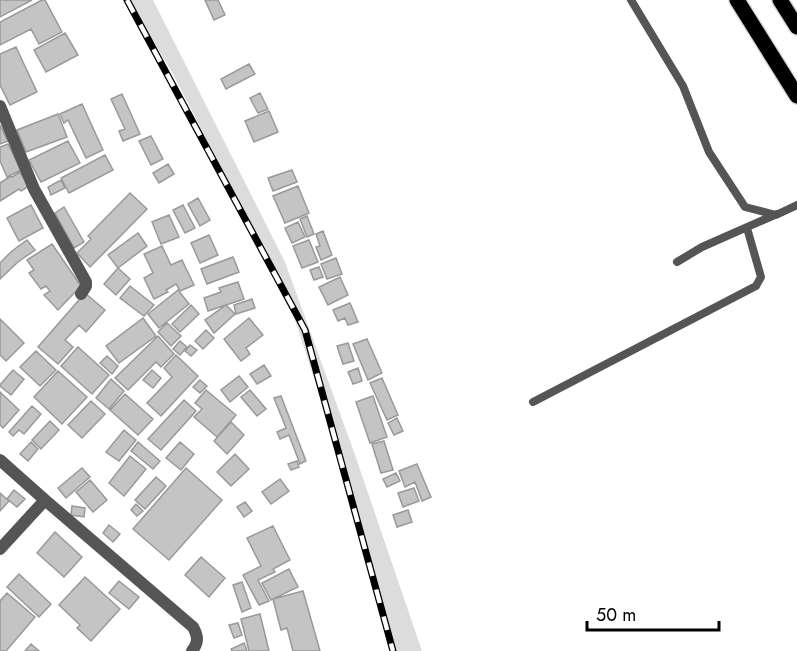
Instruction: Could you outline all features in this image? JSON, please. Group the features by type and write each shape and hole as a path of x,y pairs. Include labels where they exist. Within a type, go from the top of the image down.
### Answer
{"main road":[{"path":"737,0 797,96"},
{"path":"780,0 797,27"}],"street":[{"path":"0,106 34,189 86,282 81,294"},
{"path":"0,460 193,627 198,636 196,646 192,651"},
{"path":"0,549 45,500"}],"lane":[{"path":"631,0 683,86 709,152 745,207 776,215 797,206"},
{"path":"677,262 702,247 797,206"},
{"path":"533,402 756,286 760,277 747,228"}],"shaded area":[{"path":"128,0 153,0 285,262 354,452 422,651 393,651 357,511 288,298 173,74"}],"building":[{"path":"0,0 32,0 0,17"},
{"path":"45,0 62,32 39,44 31,29 0,45 0,22"},
{"path":"205,0 218,0 225,15 214,20"},
{"path":"65,33 78,55 46,72 34,50"},
{"path":"16,47 37,92 10,105 0,85 0,54"},
{"path":"249,64 255,74 226,89 221,79"},
{"path":"260,93 268,109 258,113 250,98"},
{"path":"122,94 140,134 123,141 119,131 125,129 111,99"},
{"path":"82,104 103,150 86,158 68,120 64,123 60,114"},
{"path":"269,111 278,132 254,142 245,121"},
{"path":"58,114 67,137 26,152 17,130"},
{"path":"0,125 8,141 0,144"},
{"path":"151,136 163,159 151,165 139,141"},
{"path":"68,141 80,163 41,182 29,160"},
{"path":"8,144 21,170 7,177 0,161 0,147"},
{"path":"105,155 113,170 69,193 61,178"},
{"path":"168,164 174,174 159,183 153,173"},
{"path":"292,170 297,182 273,191 268,178"},
{"path":"20,172 29,186 21,191 19,189 0,201 0,183"},
{"path":"61,180 65,188 51,195 48,187"},
{"path":"298,186 309,213 285,223 273,196"},
{"path":"130,193 147,209 90,267 77,253 91,239 88,236"},
{"path":"198,198 210,220 200,226 188,204"},
{"path":"31,205 43,228 19,241 7,218"},
{"path":"183,205 195,228 185,233 173,210"},
{"path":"64,207 84,242 74,248 55,213"},
{"path":"169,215 179,237 161,244 152,222"},
{"path":"307,216 314,234 307,237 300,219"},
{"path":"298,222 305,237 292,243 285,228"},
{"path":"323,231 332,255 321,260 316,247 320,246 316,234"},
{"path":"138,233 147,246 118,268 108,255"},
{"path":"209,235 218,255 200,263 191,243"},
{"path":"27,240 35,250 0,279 0,263"},
{"path":"309,240 318,262 302,268 293,246"},
{"path":"52,244 81,286 58,310 44,295 50,291 46,286 41,289 29,273 34,270 27,260"},
{"path":"162,246 171,265 182,260 194,285 180,291 176,284 166,290 168,292 154,299 144,278 153,273 144,254"},
{"path":"233,257 239,272 207,284 201,269"},
{"path":"336,258 342,274 327,279 321,264"},
{"path":"319,267 323,277 314,280 310,270"},
{"path":"118,268 130,279 116,295 104,284"},
{"path":"340,277 348,295 328,305 319,287"},
{"path":"238,282 244,299 208,311 204,298 221,292 219,288"},
{"path":"130,286 154,305 144,316 120,298"},
{"path":"178,290 189,304 159,328 148,314"},
{"path":"85,293 105,310 86,332 79,325 65,340 73,347 58,364 38,347"},
{"path":"252,299 255,308 236,314 234,305"},
{"path":"350,303 358,322 348,325 345,318 338,321 333,310"},
{"path":"191,305 199,314 180,332 172,324"},
{"path":"226,305 235,314 214,333 205,320"},
{"path":"143,318 156,336 119,363 106,346"},
{"path":"249,318 263,335 246,348 250,354 241,361 224,339"},
{"path":"0,319 24,343 6,361 0,355"},
{"path":"167,323 181,336 171,346 158,332"},
{"path":"206,330 214,338 203,349 195,341"},
{"path":"158,336 174,354 161,367 156,362 128,390 115,378"},
{"path":"367,339 382,373 368,380 353,344"},
{"path":"180,341 187,347 180,355 173,349"},
{"path":"348,343 354,361 343,364 337,346"},
{"path":"190,345 197,350 191,356 185,351"},
{"path":"78,347 109,375 92,394 61,366"},
{"path":"36,351 56,370 40,386 20,367"},
{"path":"176,355 198,376 161,416 147,403 172,377 164,368"},
{"path":"107,356 118,366 112,374 100,363"},
{"path":"264,365 271,376 257,384 250,374"},
{"path":"358,368 362,381 353,384 348,372"},
{"path":"13,370 24,379 11,395 0,385"},
{"path":"152,370 161,378 153,388 143,380"},
{"path":"58,371 87,397 62,424 34,397"},
{"path":"239,376 248,387 230,402 221,390"},
{"path":"382,378 398,415 387,420 370,383"},
{"path":"111,379 124,391 109,409 96,398"},
{"path":"200,380 207,386 200,393 193,387"},
{"path":"206,390 236,415 217,437 194,417 202,409 195,403"},
{"path":"250,390 266,409 257,416 241,397"},
{"path":"0,392 19,410 3,428 0,425"},
{"path":"125,394 153,419 138,435 110,410"},
{"path":"281,396 306,461 300,464 289,435 280,439 277,432 286,428 274,398"},
{"path":"373,396 387,437 370,443 356,402"},
{"path":"184,400 196,411 161,450 148,439"},
{"path":"91,401 105,414 82,438 68,425"},
{"path":"32,406 41,414 24,434 19,430 13,436 9,432"},
{"path":"397,418 403,431 394,435 388,423"},
{"path":"50,421 59,430 41,449 32,440"},
{"path":"231,422 244,435 227,454 214,441"},
{"path":"124,430 136,440 119,461 106,452"},
{"path":"384,441 393,470 381,473 372,444"},
{"path":"31,442 38,449 28,461 20,454"},
{"path":"138,442 160,461 153,469 131,451"},
{"path":"180,442 194,454 181,470 166,458"},
{"path":"235,454 249,469 231,486 217,472"},
{"path":"130,456 146,469 124,496 109,483"},
{"path":"297,461 299,467 291,470 288,464"},
{"path":"417,464 431,497 422,501 415,482 405,487 399,471"},
{"path":"82,468 90,477 66,498 58,488"},
{"path":"186,468 222,500 169,560 133,529"},
{"path":"396,473 400,481 387,487 383,479"},
{"path":"156,477 166,486 145,509 135,500"},
{"path":"280,479 289,491 271,504 262,492"},
{"path":"90,480 107,500 93,512 76,492"},
{"path":"414,488 419,501 403,507 398,493"},
{"path":"14,490 25,499 17,507 7,499"},
{"path":"0,493 9,501 0,511"},
{"path":"245,502 252,511 244,517 237,507"},
{"path":"136,504 143,511 137,516 131,510"},
{"path":"72,506 85,508 84,517 71,515"},
{"path":"408,510 412,522 397,527 393,515"},
{"path":"109,525 120,534 113,542 103,533"},
{"path":"273,526 290,560 273,569 275,572 258,580 269,601 259,605 243,575 261,566 247,538"},
{"path":"55,532 82,557 64,577 37,553"},
{"path":"201,557 225,578 209,597 185,575"},
{"path":"289,569 298,587 271,600 262,583"},
{"path":"19,574 51,604 39,617 7,587"},
{"path":"85,577 120,609 91,641 77,628 80,625 59,605"},
{"path":"119,581 139,597 129,609 109,593"},
{"path":"242,582 251,608 242,612 233,585"},
{"path":"303,591 320,651 293,651 287,628 281,630 273,599"},
{"path":"7,593 35,617 6,651 0,651 0,601"},
{"path":"260,614 269,651 249,651 241,619"},
{"path":"238,623 242,635 234,638 229,625"},
{"path":"244,643 247,651 232,651 231,649"},
{"path":"31,644 39,651 25,651"}],"railway":[{"path":"127,0 305,330 393,651"}]}
